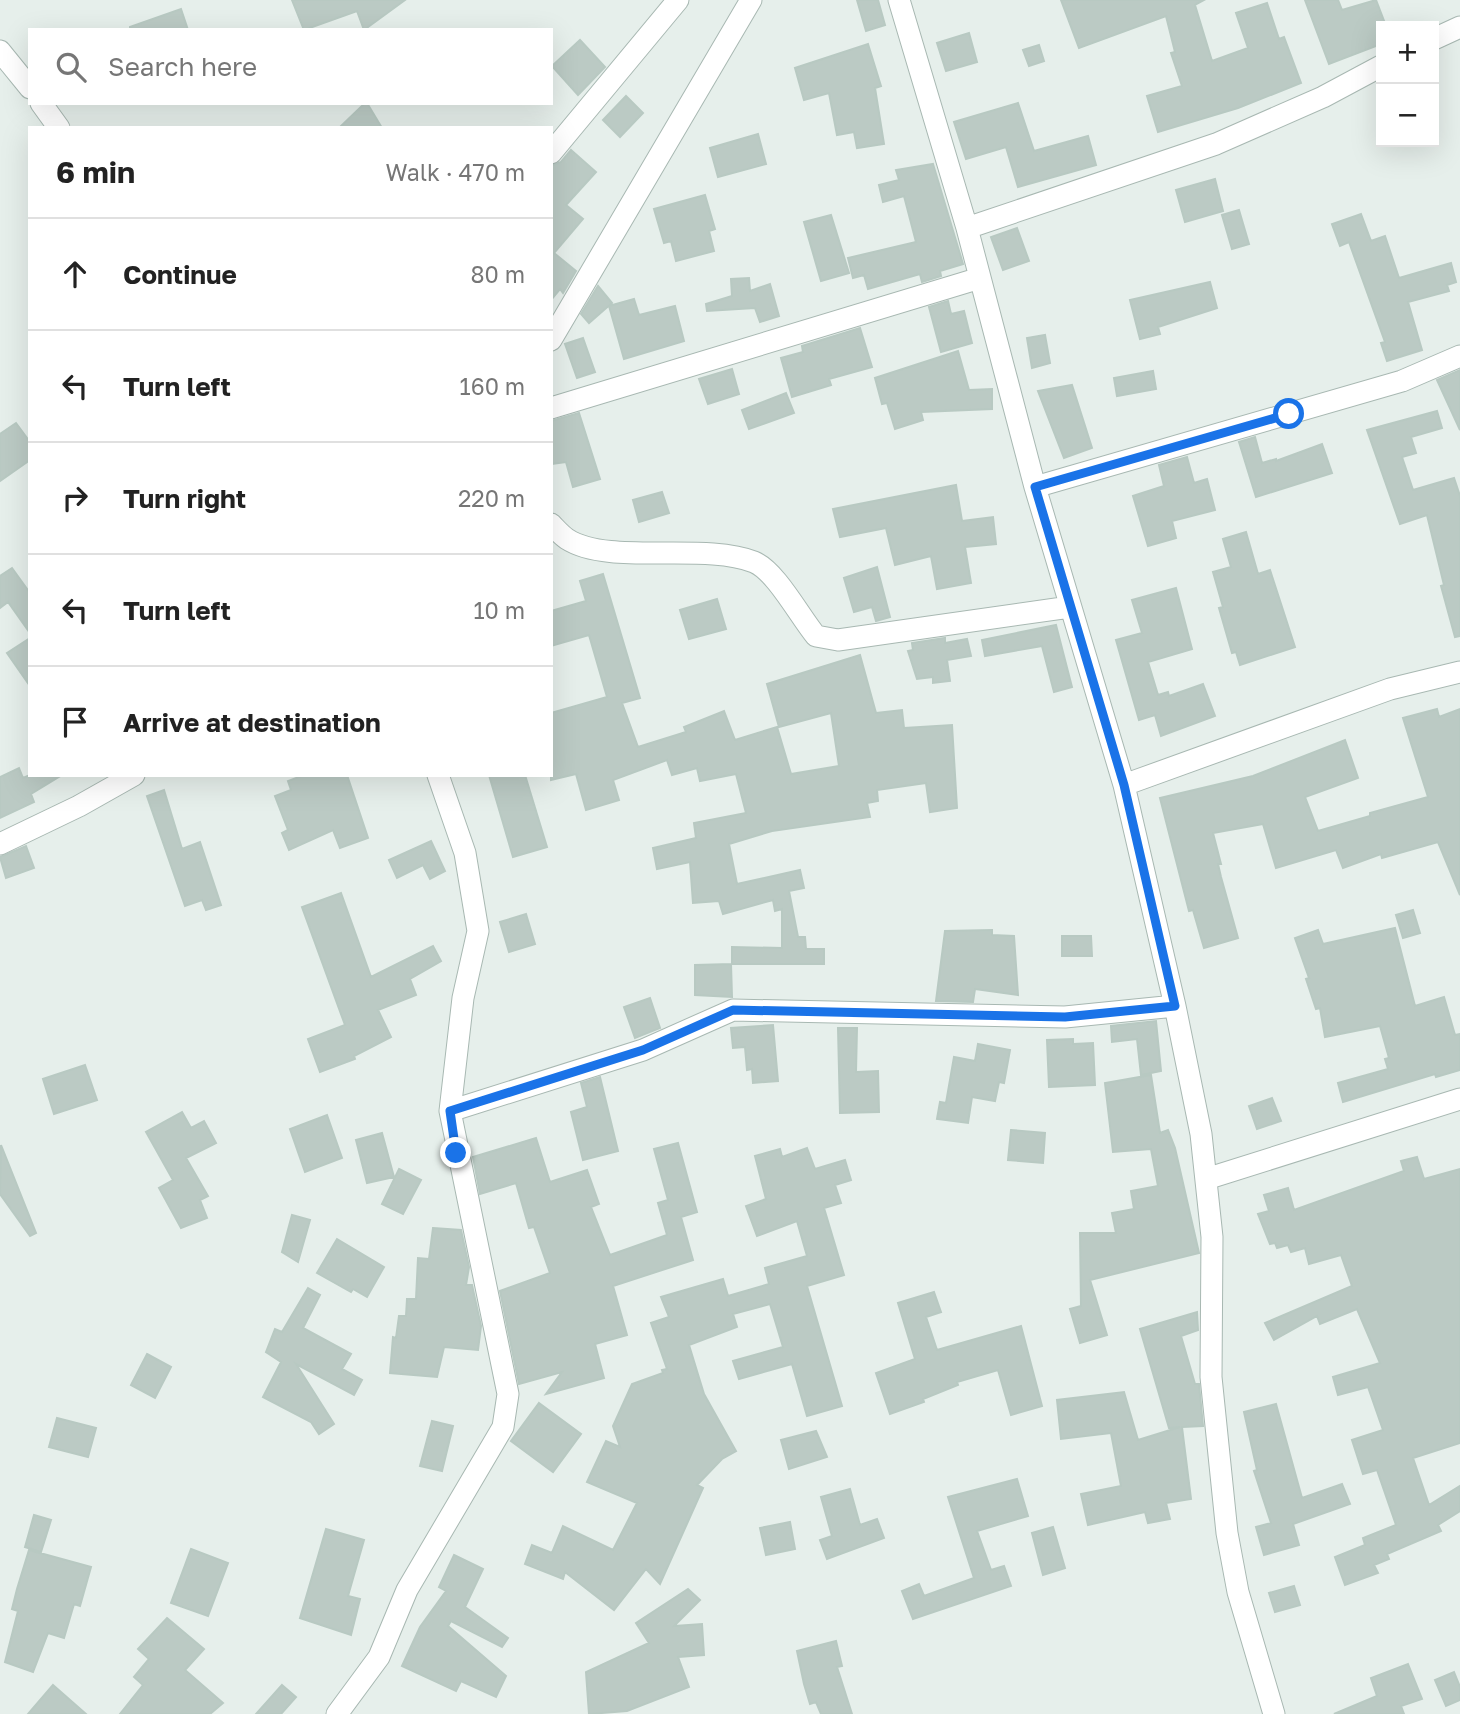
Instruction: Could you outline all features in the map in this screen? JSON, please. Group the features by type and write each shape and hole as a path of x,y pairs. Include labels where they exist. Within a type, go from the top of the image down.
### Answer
{"street":[{"path":"553,151 678,0"},
{"path":"553,337 751,0"},
{"path":"900,0 967,228 1035,487 1124,785 1175,1006 1201,1134 1212,1237 1211,1377 1227,1533 1238,1592 1274,1714"},
{"path":"1439,37 1460,27"},
{"path":"0,51 28,86"},
{"path":"967,228 1216,144 1323,97 1376,69"},
{"path":"42,105 58,126"},
{"path":"553,407 980,278"},
{"path":"1035,487 1402,381 1460,356"},
{"path":"553,526 568,540 603,550 722,555 755,562 775,580 816,636 838,640 1070,607"},
{"path":"1124,785 1390,689 1460,672"},
{"path":"0,844 79,806 130,777"},
{"path":"337,1714 379,1657 407,1590 503,1427 508,1394 450,1111 463,998 478,931 465,853 439,777"},
{"path":"450,1111 643,1050 733,1010 1065,1017 1175,1006"},
{"path":"1206,1179 1460,1099"}],"building":[{"path":"292,0 405,0 367,28 363,28 357,11 303,28"},
{"path":"857,0 878,0 885,25 866,31"},
{"path":"1061,0 1204,0 1195,5 1212,61 1248,48 1236,13 1267,3 1279,39 1284,37 1301,83 1238,108 1158,132 1147,96 1182,86 1171,53 1175,52 1166,16 1079,48"},
{"path":"1305,0 1338,0 1342,10 1376,0 1384,21 1376,21 1376,46 1329,64"},
{"path":"181,9 187,28 130,28"},
{"path":"969,33 977,62 946,71 937,43"},
{"path":"580,40 605,67 578,95 553,65"},
{"path":"868,44 881,86 875,88 884,144 857,148 854,132 837,135 829,93 804,100 795,68"},
{"path":"1039,45 1044,61 1029,66 1023,50"},
{"path":"626,96 643,113 620,137 603,120"},
{"path":"1018,103 1034,151 1088,136 1096,165 1018,187 1006,147 966,159 954,122"},
{"path":"363,105 368,105 381,126 341,126"},
{"path":"758,134 766,164 718,177 710,148"},
{"path":"571,150 596,172 566,205 583,219 554,253 576,271 563,293 560,289 553,298 553,165 561,162"},
{"path":"933,164 963,264 940,271 941,276 922,282 920,274 868,289 864,275 853,278 848,258 916,242 904,196 883,202 879,185 899,180 896,170"},
{"path":"1215,179 1223,211 1185,222 1176,190"},
{"path":"705,195 715,229 709,231 714,251 676,261 671,241 664,243 654,209"},
{"path":"1239,210 1249,244 1232,249 1222,215"},
{"path":"1361,214 1371,241 1385,236 1399,278 1451,263 1456,282 1447,285 1449,291 1408,302 1422,350 1387,361 1381,343 1385,342 1349,242 1340,246 1332,224"},
{"path":"831,215 849,273 821,281 804,222"},
{"path":"1017,228 1029,261 1003,270 991,237"},
{"path":"749,278 750,291 770,284 779,316 760,322 755,308 707,311 706,304 732,296 731,279"},
{"path":"1210,282 1217,308 1158,327 1160,334 1140,339 1130,300"},
{"path":"598,286 612,303 589,323 581,314"},
{"path":"634,299 639,315 675,306 684,341 624,359 609,306"},
{"path":"948,301 951,314 964,311 972,343 941,352 929,307"},
{"path":"860,328 872,367 829,379 831,385 792,397 781,358 803,352 802,346"},
{"path":"1045,335 1050,363 1032,368 1027,338"},
{"path":"583,338 595,372 577,378 565,344"},
{"path":"958,351 969,390 992,389 992,409 921,412 923,420 895,429 887,403 882,404 875,378"},
{"path":"732,369 739,394 708,404 699,379"},
{"path":"1460,370 1460,430 1437,380"},
{"path":"1153,371 1156,389 1117,396 1114,378"},
{"path":"1072,385 1092,448 1064,458 1038,391"},
{"path":"786,393 794,413 749,429 742,410"},
{"path":"1437,411 1442,428 1411,437 1416,453 1402,457 1413,490 1454,478 1460,496 1460,636 1455,637 1441,586 1444,585 1427,515 1400,524 1367,430"},
{"path":"579,413 600,479 573,487 566,462 553,464 553,420"},
{"path":"16,423 28,439 28,461 0,481 0,434"},
{"path":"1255,437 1262,463 1276,461 1322,444 1332,473 1256,497 1239,442"},
{"path":"1187,457 1194,483 1207,479 1215,510 1172,521 1176,538 1148,546 1133,496 1164,486 1159,465"},
{"path":"956,485 962,521 993,517 996,544 965,547 971,583 937,589 931,556 895,565 886,528 840,537 833,509"},
{"path":"662,492 669,513 639,522 633,500"},
{"path":"1246,532 1258,574 1270,570 1295,647 1240,665 1236,652 1232,653 1219,608 1223,607 1213,572 1231,567 1223,539"},
{"path":"877,567 890,617 876,621 872,607 854,612 844,578"},
{"path":"12,568 28,590 28,630 8,602 0,608 0,576"},
{"path":"603,574 640,698 622,703 638,747 686,732 684,727 724,711 735,740 777,727 791,774 839,766 831,713 779,727 767,684 860,655 876,713 902,710 904,728 952,725 957,808 930,812 926,783 877,790 878,801 867,803 870,817 772,831 729,844 737,884 800,870 804,888 789,891 798,937 805,937 806,949 824,949 824,964 732,964 732,947 782,948 782,909 775,911 773,900 723,914 719,901 693,903 690,862 657,869 653,848 696,838 694,823 746,813 736,774 700,781 697,768 672,775 667,760 613,780 619,800 586,810 576,774 551,780 553,712 607,697 589,635 553,645 553,610 586,601 580,581"},
{"path":"1176,588 1192,649 1148,662 1158,695 1168,692 1169,696 1203,684 1215,716 1161,736 1155,715 1139,720 1116,640 1142,633 1132,600"},
{"path":"717,599 726,629 689,639 680,610"},
{"path":"1056,625 1072,687 1054,692 1042,646 985,656 982,640"},
{"path":"945,638 945,643 967,639 971,656 947,660 950,681 933,683 933,677 917,679 908,651 913,650 912,643"},
{"path":"28,639 28,683 7,653"},
{"path":"1437,709 1439,717 1460,709 1460,895 1438,842 1382,858 1381,854 1343,868 1336,850 1276,868 1263,824 1213,833 1221,864 1218,864 1221,877 1238,938 1204,948 1193,910 1189,911 1160,798 1253,776 1345,740 1358,778 1305,797 1318,831 1370,816 1370,813 1428,797 1403,718"},
{"path":"19,768 23,778 59,777 31,794 34,802 0,818 0,777"},
{"path":"299,777 348,777 368,838 340,848 333,830 289,850 282,833 288,830 275,796 291,790 288,781"},
{"path":"490,777 526,777 547,847 513,857"},
{"path":"164,790 182,849 200,842 221,905 206,910 202,900 185,906 147,796"},
{"path":"431,841 445,871 430,879 423,865 397,878 389,860"},
{"path":"26,846 34,868 6,878 0,857"},
{"path":"341,893 371,977 433,946 441,961 410,979 416,995 378,1010 391,1037 354,1056 355,1059 320,1072 308,1039 345,1025 302,907"},
{"path":"1413,910 1420,933 1403,938 1396,915"},
{"path":"526,914 535,944 509,952 500,922"},
{"path":"1395,928 1415,1006 1444,997 1455,1035 1460,1034 1460,1070 1436,1077 1435,1074 1343,1102 1338,1083 1388,1069 1385,1059 1389,1058 1380,1026 1325,1037 1320,1008 1316,1009 1295,938 1318,930 1323,944"},
{"path":"992,930 992,935 1014,936 1018,995 975,989 973,1002 936,1001 945,931"},
{"path":"1062,936 1091,936 1092,956 1062,956"},
{"path":"731,964 732,997 695,995 695,965"},
{"path":"650,998 660,1028 635,1038 624,1007"},
{"path":"1156,1021 1161,1071 1141,1075 1137,1039 1112,1042 1111,1026"},
{"path":"773,1025 778,1081 753,1083 752,1069 747,1070 745,1047 733,1048 731,1028"},
{"path":"838,1028 857,1028 856,1072 878,1071 879,1112 840,1113"},
{"path":"1073,1039 1073,1044 1093,1043 1095,1085 1049,1087 1047,1040"},
{"path":"978,1044 1010,1050 1004,1083 999,1082 995,1101 972,1097 968,1123 937,1119 940,1102 946,1103 954,1057 975,1061"},
{"path":"85,1065 97,1100 54,1114 43,1079"},
{"path":"1151,1075 1160,1133 1168,1130 1175,1148 1199,1253 1090,1280 1107,1335 1080,1343 1070,1309 1081,1306 1080,1233 1116,1233 1112,1213 1134,1209 1131,1191 1158,1186 1151,1149 1113,1152 1105,1083"},
{"path":"600,1077 618,1151 583,1160 571,1112 587,1107 581,1083"},
{"path":"1272,1098 1281,1121 1257,1129 1249,1106"},
{"path":"182,1112 191,1128 204,1121 216,1143 186,1158 208,1196 200,1200 207,1218 181,1228 159,1188 173,1180 146,1132"},
{"path":"327,1115 342,1158 305,1172 290,1129"},
{"path":"1011,1130 1045,1133 1043,1163 1008,1160"},
{"path":"382,1133 394,1177 367,1183 356,1140"},
{"path":"536,1138 550,1182 587,1170 599,1204 591,1207 610,1255 667,1235 658,1203 668,1200 654,1149 678,1143 697,1212 681,1217 693,1260 613,1286 627,1335 595,1344 604,1378 546,1394 562,1372 519,1384 500,1291 550,1273 534,1227 529,1228 516,1183 480,1194 473,1157"},
{"path":"1,1145 36,1233 30,1236 0,1194"},
{"path":"807,1148 815,1169 845,1160 851,1180 835,1185 841,1203 824,1208 844,1275 807,1286 842,1406 807,1416 792,1364 739,1379 733,1361 783,1347 770,1304 733,1314 737,1327 689,1345 704,1394 736,1451 722,1459 697,1485 703,1488 660,1584 646,1569 614,1610 565,1572 563,1579 525,1564 532,1545 552,1553 563,1526 613,1550 637,1503 587,1482 606,1441 620,1447 613,1426 632,1384 663,1373 662,1370 667,1369 651,1323 669,1317 661,1297 723,1279 728,1296 769,1284 765,1268 807,1256 797,1221 757,1236 746,1206 766,1199 755,1156 780,1149 782,1157"},
{"path":"1417,1157 1424,1179 1460,1169 1460,1443 1413,1458 1429,1505 1460,1486 1460,1511 1438,1525 1441,1531 1387,1554 1389,1559 1374,1565 1378,1573 1345,1585 1335,1557 1365,1545 1363,1538 1396,1525 1377,1470 1363,1474 1352,1440 1383,1430 1368,1387 1338,1395 1333,1377 1380,1363 1357,1309 1320,1324 1317,1316 1274,1340 1265,1323 1352,1286 1341,1255 1309,1264 1305,1248 1291,1252 1288,1245 1277,1248 1275,1243 1270,1244 1258,1214 1269,1211 1264,1195 1288,1188 1294,1210 1404,1171 1401,1161"},
{"path":"399,1169 421,1180 403,1214 382,1204"},
{"path":"292,1215 310,1220 298,1262 282,1252"},
{"path":"433,1228 461,1230 469,1267 466,1285 472,1285 481,1326 478,1350 444,1347 437,1377 390,1373 393,1337 396,1338 399,1316 406,1316 407,1299 416,1299 418,1258 429,1259"},
{"path":"337,1239 384,1267 367,1297 353,1289 351,1292 317,1273"},
{"path":"308,1288 320,1295 303,1328 351,1354 342,1369 362,1380 354,1395 296,1364 334,1424 319,1434 311,1422 263,1397 281,1362 266,1352 275,1329 282,1332"},
{"path":"934,1292 941,1312 926,1317 937,1350 1021,1326 1042,1406 1011,1415 998,1370 957,1382 958,1385 923,1399 924,1402 890,1414 876,1373 915,1359 898,1303"},
{"path":"1197,1312 1198,1330 1181,1336 1195,1384 1199,1384 1203,1426 1182,1427 1191,1499 1166,1503 1170,1519 1148,1523 1145,1512 1088,1525 1081,1494 1121,1486 1111,1433 1061,1439 1057,1400 1124,1392 1138,1440 1180,1427 1169,1428 1140,1329"},
{"path":"147,1354 171,1367 155,1398 131,1385"},
{"path":"539,1403 581,1434 553,1472 511,1441"},
{"path":"1276,1404 1302,1498 1342,1484 1350,1504 1293,1524 1299,1545 1264,1555 1256,1527 1271,1523 1254,1471 1257,1470 1244,1412"},
{"path":"57,1418 96,1428 88,1457 49,1447"},
{"path":"432,1421 453,1426 442,1471 420,1466"},
{"path":"816,1431 827,1457 789,1469 781,1440"},
{"path":"1017,1479 1028,1516 977,1531 991,1570 1004,1566 1011,1586 913,1619 902,1591 919,1584 924,1596 974,1578 948,1497"},
{"path":"850,1489 860,1525 877,1519 884,1538 827,1559 820,1540 832,1536 821,1497"},
{"path":"34,1515 51,1520 41,1552 25,1547"},
{"path":"790,1522 795,1549 766,1555 760,1528"},
{"path":"1053,1527 1065,1568 1043,1575 1032,1533"},
{"path":"326,1529 364,1540 348,1596 360,1599 351,1635 300,1618"},
{"path":"191,1549 228,1563 208,1616 171,1603"},
{"path":"29,1550 91,1567 80,1606 74,1604 64,1638 48,1633 33,1672 5,1662 18,1611 12,1609"},
{"path":"454,1555 483,1569 465,1607 508,1638 502,1647 451,1621 448,1626 506,1676 496,1697 461,1681 456,1691 402,1666 420,1627 446,1591 439,1587"},
{"path":"1294,1586 1300,1605 1275,1612 1269,1593"},
{"path":"688,1589 700,1600 674,1626 702,1624 704,1655 678,1657 689,1687 627,1711 589,1714 586,1672 649,1643 636,1623"},
{"path":"167,1618 204,1649 185,1670 223,1703 210,1714 120,1714 143,1685 134,1677 149,1659 138,1649"},
{"path":"836,1641 842,1666 837,1667 852,1714 821,1714 816,1702 810,1704 804,1684 797,1651"},
{"path":"1408,1664 1422,1699 1401,1706 1404,1714 1334,1714 1377,1696 1371,1678"},
{"path":"1454,1672 1460,1687 1460,1700 1446,1706 1435,1680"},
{"path":"53,1685 86,1714 28,1714"},
{"path":"282,1685 296,1697 281,1714 256,1714"}],"route":[{"path":"456,1153 450,1111 643,1050 733,1010 930,1012 1065,1017 1175,1006 1124,785 1035,487 1289,414"}]}
